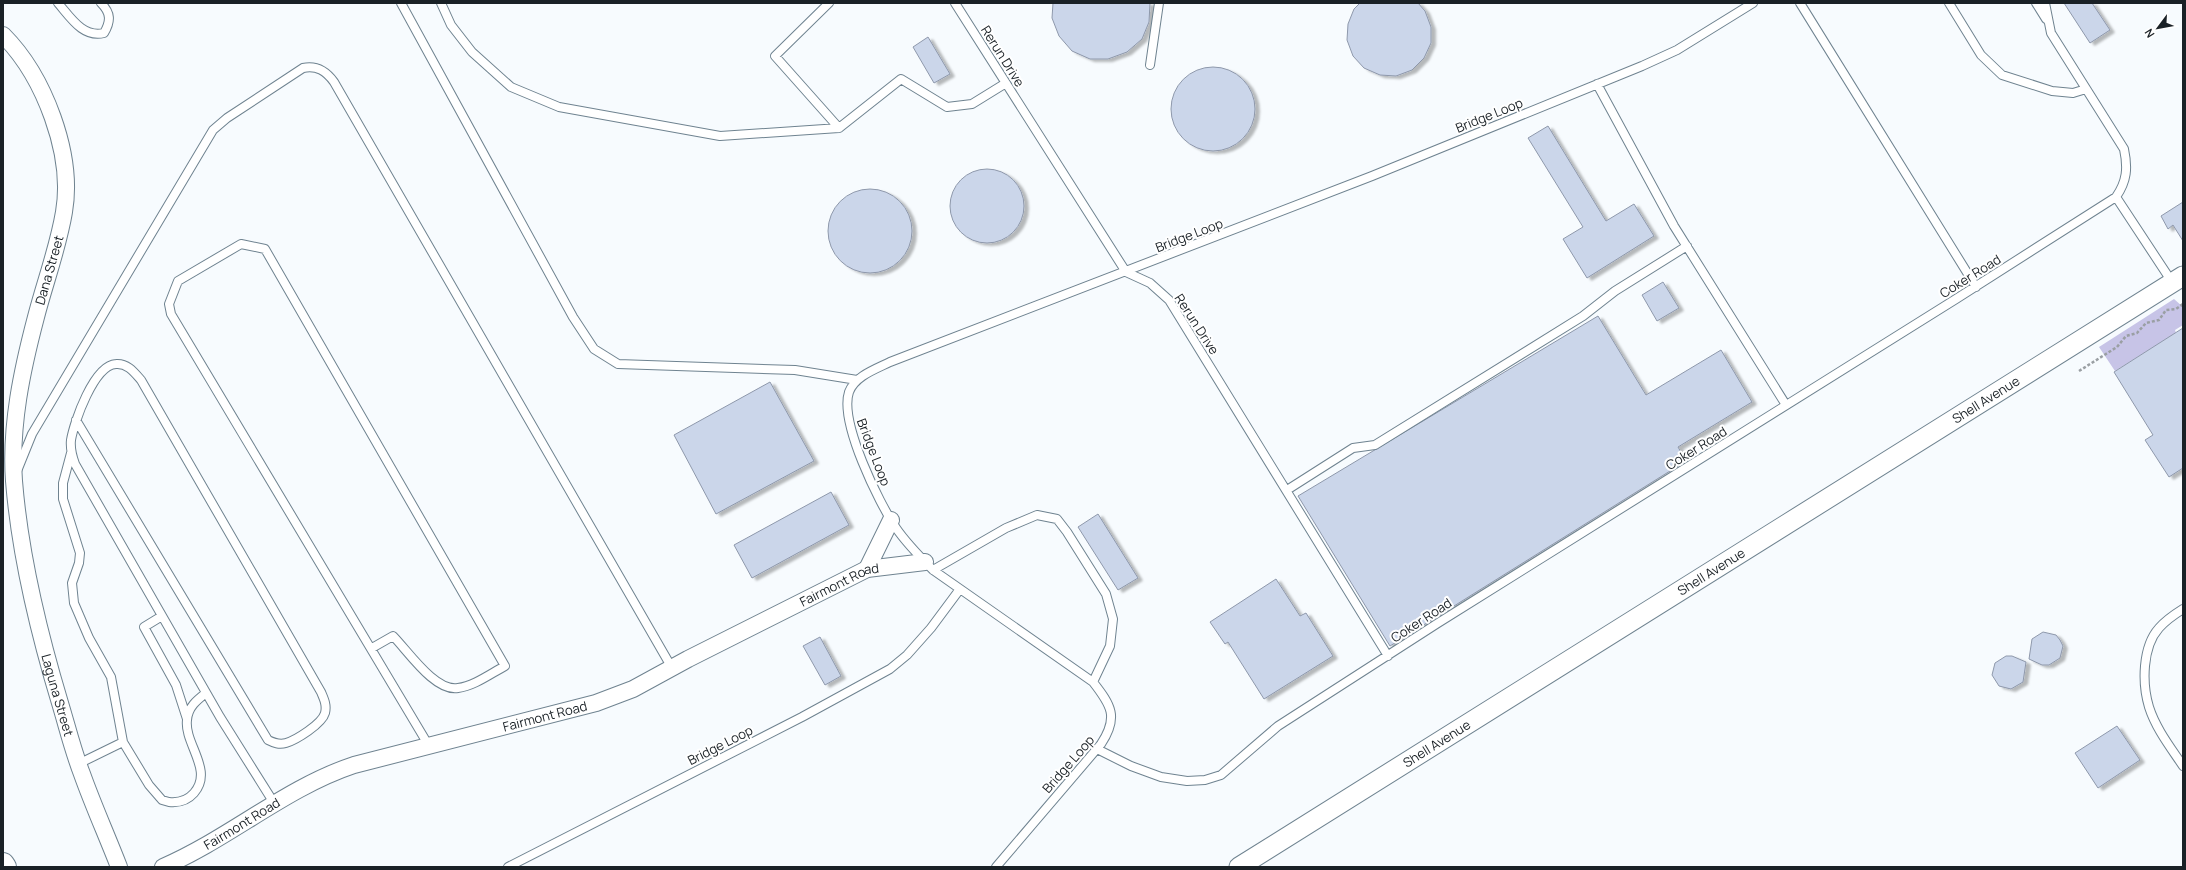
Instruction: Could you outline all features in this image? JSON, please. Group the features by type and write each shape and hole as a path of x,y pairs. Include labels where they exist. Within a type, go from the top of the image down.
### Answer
{"street":[{"name":"Dana Street","path":"3,35 14,46 29,67 41,89 59,140 65,177 65,210 53,262 36,315 25,364 13,440 17,518"},
{"name":"Shell Avenue","path":"1239,867 2178,279"},
{"path":"3,496 14,479"},
{"name":"Laguna Street","path":"17,518 24,563 45,649 78,764 119,867"},
{"path":"867,569 892,520"},
{"name":"Fairmont Road","path":"164,867 191,855 274,803 327,774 596,703 633,689 867,569 929,566"}],"lane":[{"path":"58,3 82,29 95,35 104,34 110,24 109,14 100,3"},
{"path":"401,3 512,208 573,317 594,349 618,364 795,370 857,380"},
{"path":"441,3 451,25 472,52 511,88 559,107 720,136 839,128 901,79 946,107 972,104 1006,83"},
{"path":"829,3 775,56 839,128"},
{"name":"Rerun Drive","path":"955,3 1126,272 1150,282 1169,300 1388,656"},
{"path":"1150,65 1159,3"},
{"name":"Bridge Loop","path":"996,867 1097,749 1106,737 1112,724 1112,714 1107,700 1093,682 960,589 929,566 911,548 881,501 848,423 847,407 849,392 857,380 890,362 1372,176 1678,50 1753,3"},
{"path":"1800,3 1976,286"},
{"path":"1949,3 1980,55 2002,75 2052,91 2073,93 2086,89"},
{"path":"2036,3 2048,22"},
{"path":"2045,3 2051,33 2124,149 2127,163 2126,175 2123,187 2116,197 2178,279"},
{"path":"14,479 32,434 213,130 227,118 303,68 312,66 329,75 334,82 672,668"},
{"path":"1597,84 1687,246 1786,405"},
{"name":"Coker Road","path":"1097,749 1131,766 1161,777 1187,781 1205,780 1221,774 1278,726 2116,197"},
{"path":"372,648 393,636 439,684 456,688 473,683 505,666 265,249 241,244 178,281 169,304 171,314 372,648 429,746"},
{"path":"1286,490 1352,448 1375,445 1583,316 1615,291 1687,246"},
{"path":"76,420 268,740 277,744 286,743 320,722 325,714 326,705 321,692 140,380 125,365 115,364 106,369 84,400 76,420 71,441 71,454 63,483 63,499 80,553 79,563 72,583 74,603 89,638 111,677 123,742 155,793 169,802 184,800 198,788 201,779 200,766 188,732 187,720 176,685 144,627 162,616"},
{"path":"71,454 75,464 206,692 274,803"},
{"path":"929,566 1006,528 1037,515 1057,519 1068,532 1106,594 1113,619 1110,646 1093,682"},
{"name":"Bridge Loop","path":"508,867 802,717 890,669 907,655 931,628 960,589"},
{"path":"2183,608 2159,628 2150,642 2146,660 2146,680 2149,707 2161,733 2183,766"},
{"path":"187,720 196,700 206,692"},
{"path":"78,764 123,742"}],"path":[{"path":"2079,371 2117,347 2126,336 2138,333 2148,322 2159,320 2166,310 2176,309 2183,304"}],"shaded area":[{"path":"2174,299 2183,307 2183,325 2175,330 2176,333 2115,371 2099,347"}],"building":[{"path":"1053,3 1150,3 1149,22 1142,39 1127,52 1108,59 1090,59 1072,51 1059,36 1052,18"},
{"path":"1360,3 1418,3 1425,11 1431,27 1431,43 1424,58 1412,70 1396,76 1380,75 1364,68 1353,56 1347,40 1348,24 1354,9"},
{"path":"2064,3 2092,3 2110,30 2090,43"},
{"path":"928,37 950,74 934,83 913,47"},
{"path":"1213,67 1229,70 1243,79 1252,93 1255,109 1252,125 1243,139 1229,148 1213,151 1197,148 1183,139 1174,125 1171,109 1174,93 1183,79 1197,70"},
{"path":"1548,126 1606,221 1634,204 1654,236 1587,278 1563,239 1583,227 1528,138"},
{"path":"987,169 1001,172 1013,180 1021,192 1024,206 1021,220 1013,232 1001,240 987,243 973,240 961,232 953,220 950,206 953,192 961,180 973,172"},
{"path":"870,189 886,192 900,201 909,215 912,231 909,247 900,261 886,270 870,273 854,270 840,261 831,247 828,231 831,215 840,201 854,192"},
{"path":"2183,202 2183,241 2173,225 2168,229 2161,216"},
{"path":"1663,282 1679,308 1657,321 1642,295"},
{"path":"1598,316 1646,395 1721,350 1752,402 1678,447 1686,461 1390,646 1298,496"},
{"path":"2183,328 2183,468 2169,477 2145,440 2153,435 2114,372"},
{"path":"770,382 814,461 716,514 674,435"},
{"path":"831,492 849,525 752,578 734,545"},
{"path":"1098,514 1138,578 1118,590 1078,527"},
{"path":"1276,579 1300,616 1306,613 1333,656 1264,699 1228,642 1225,644 1210,622"},
{"path":"2043,632 2056,635 2063,646 2060,658 2049,665 2042,665 2029,659 2032,639"},
{"path":"820,637 841,676 825,685 803,646"},
{"path":"2006,656 2012,656 2026,662 2023,682 2011,689 1999,686 1992,675 1995,663"},
{"path":"2117,726 2140,760 2098,788 2075,753"}]}
